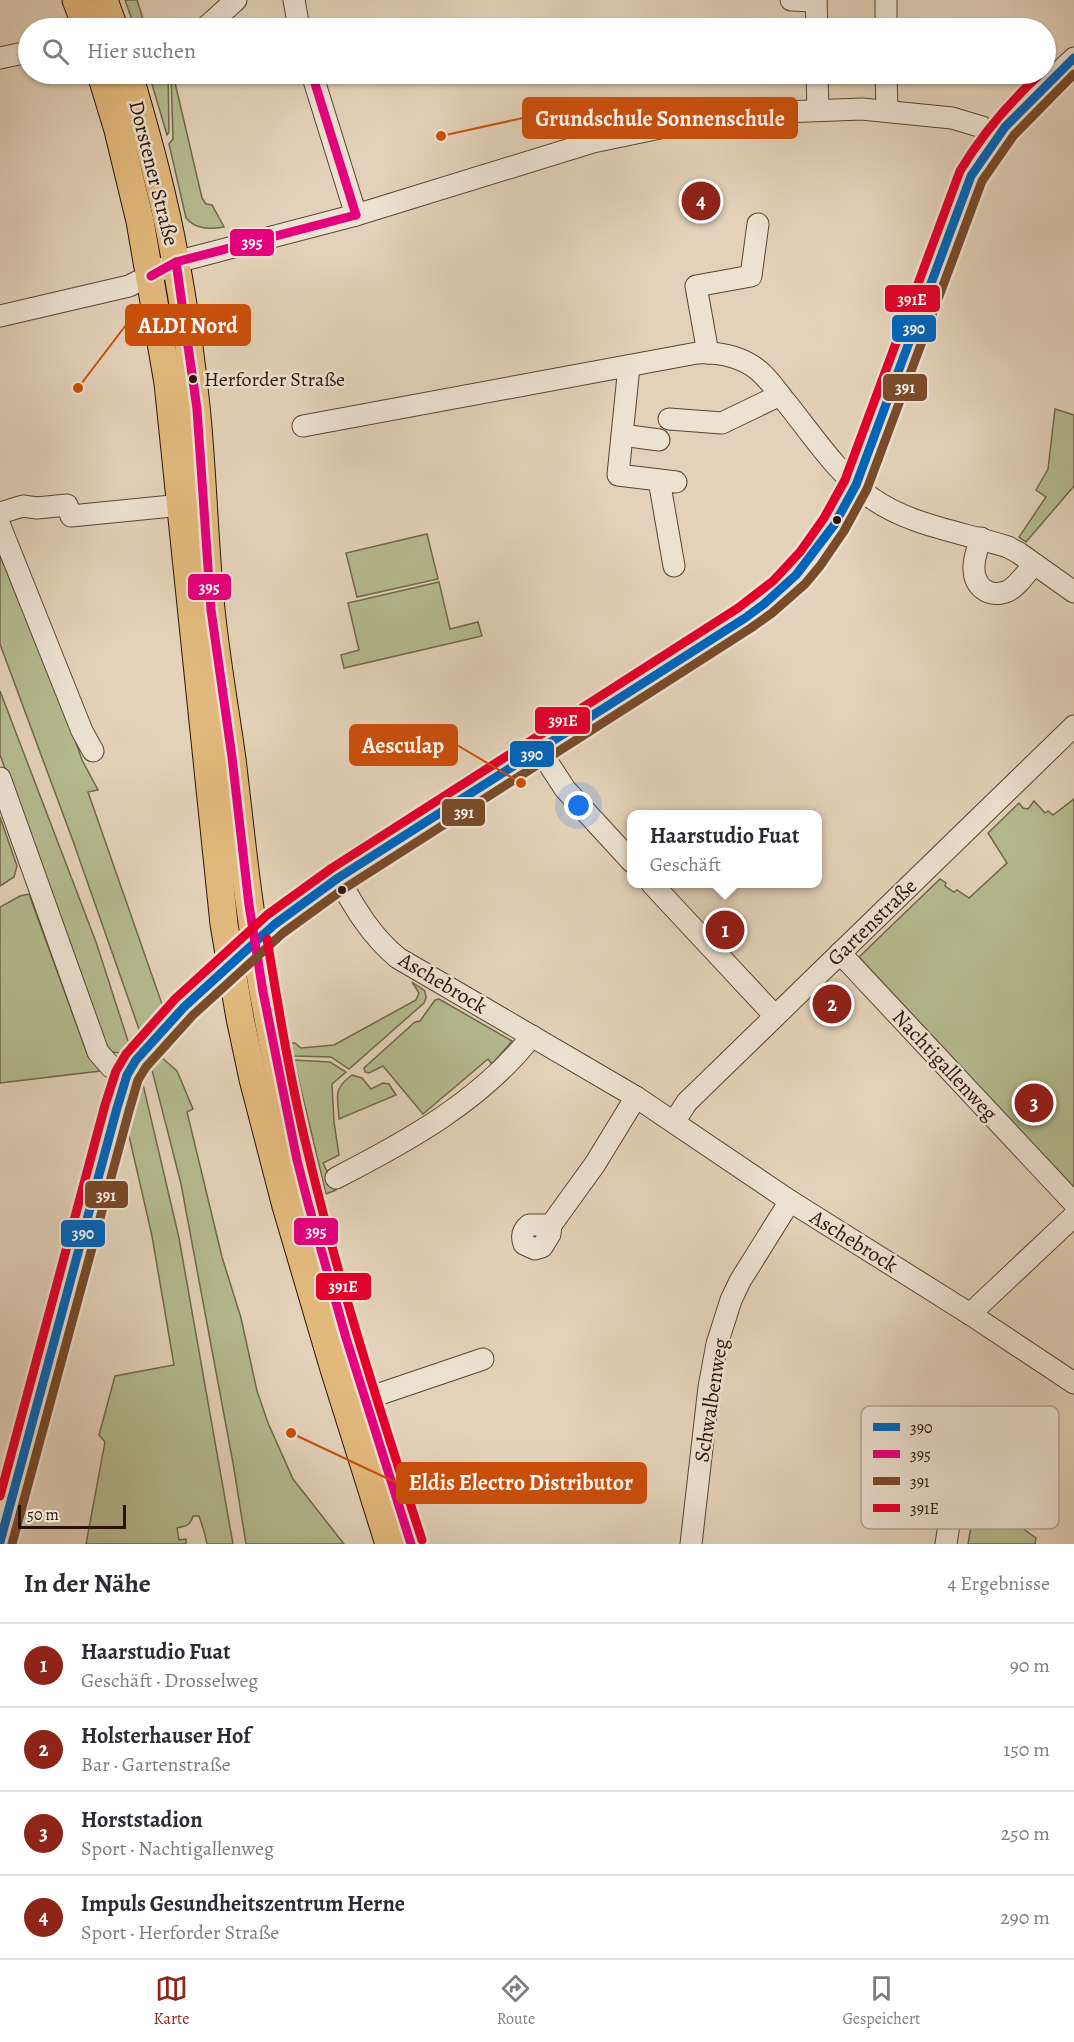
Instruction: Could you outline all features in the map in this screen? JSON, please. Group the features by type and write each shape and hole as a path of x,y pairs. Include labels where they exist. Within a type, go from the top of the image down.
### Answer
{"main road":[{"path":"76,0 83,18"},
{"path":"104,0 110,18"},
{"name":"Dorstener Straße","path":"104,84 118,130 151,276 168,383 224,924 253,1079 286,1206 388,1544"},
{"name":"Dorstener Straße","path":"132,84 176,262 197,409 211,610 263,992 297,1160 346,1338 411,1544"}],"street":[{"path":"216,18 236,0"},
{"path":"294,0 297,18"},
{"path":"791,0 816,0 817,18"},
{"path":"886,0 886,18"},
{"path":"0,58 18,54"},
{"path":"1056,75 1074,58"},
{"path":"315,84 356,215"},
{"path":"817,84 818,109"},
{"path":"886,84 887,111"},
{"path":"0,1542 85,1223 127,1075 136,1060 184,1007 255,941 338,878 754,612 786,588 807,565 838,521 856,485 971,176 996,136 1046,84"},
{"path":"151,276 176,262 356,215 614,137 703,120 753,113 862,109 952,118 982,127 996,136"},
{"path":"708,352 696,286 751,276 758,224"},
{"name":"Dorstener Straße","path":"0,316 129,286 151,276"},
{"path":"303,426 708,352 724,354 746,362 770,381 841,471 886,507 914,520 1008,547 1074,592"},
{"path":"629,366 618,475 667,481 674,566"},
{"path":"669,419 722,423 780,395"},
{"path":"622,435 659,440"},
{"path":"0,513 23,506 37,508 67,505 71,516 182,505"},
{"path":"0,525 82,731 93,751"},
{"path":"981,538 974,563 974,578 983,590 993,594 1009,591 1034,564"},
{"name":"Gartenstraße","path":"674,1122 687,1102 1074,726"},
{"path":"539,748 565,789 627,857"},
{"path":"0,778 98,1052 111,1067 127,1075"},
{"name":"Aschebrock","path":"338,878 360,918 398,958 636,1097 790,1200 1074,1383"},
{"path":"656,888 775,1016"},
{"name":"Nachtigallenweg","path":"840,953 1074,1203"},
{"path":"336,1178 424,1130 468,1099 495,1077 532,1036"},
{"path":"551,1225 595,1164 636,1097"},
{"name":"Schwalbenweg","path":"691,1544 709,1387 717,1344 731,1300 740,1281 790,1200"},
{"path":"970,1314 1074,1216"},
{"path":"365,1399 483,1359"},
{"path":"946,1544 948,1529"}],"green space":[{"path":"125,0 137,0 143,18 131,18"},
{"path":"152,84 168,84 169,132 167,135"},
{"path":"171,84 175,84 202,198 206,204 212,205 224,227 199,227 186,218 169,144 173,139"},
{"path":"1055,409 1074,415 1074,486 1026,542 1019,537 1046,497 1036,490 1048,469"},
{"path":"427,534 438,579 357,597 346,553"},
{"path":"0,555 67,717 82,760 98,790 88,792 163,1007 140,1032 73,841 0,644"},
{"path":"439,582 450,629 478,622 482,636 344,668 341,655 359,650 348,603"},
{"path":"0,691 96,942 129,1044 122,1053 111,1052 105,1042 0,755"},
{"path":"1074,799 1074,1189 859,957 940,879 954,892 957,890 969,898 1007,863 988,833 1019,803 1023,808 1028,809 1034,801 1045,813 1048,811 1053,815"},
{"path":"0,817 17,866 14,877 0,886"},
{"path":"29,894 88,1056 94,1054 100,1071 0,1083 0,907 20,896"},
{"path":"412,982 425,991 424,1003 349,1069 331,1057 293,1056 289,1043 295,1043 301,1048 334,1045 416,1000 419,993"},
{"path":"439,999 512,1041 492,1064 488,1059 423,1114 383,1066 369,1073 365,1072 364,1068 415,1022 420,1021 435,1000"},
{"path":"160,1056 177,1071 193,1109 187,1112 222,1257 241,1318 257,1391 268,1423 293,1479 344,1544 246,1544 181,1184 151,1066"},
{"path":"294,1060 330,1062 346,1072 332,1084 339,1155 323,1163 336,1190 326,1194"},
{"path":"352,1075 362,1078 371,1089 383,1083 389,1084 396,1095 339,1119 337,1099 339,1089"},
{"path":"141,1076 179,1238 233,1544 207,1544 199,1516 193,1516 187,1525 177,1528 179,1540 186,1539 186,1544 86,1544 105,1442 99,1435 115,1376 174,1365 152,1236 127,1127"},
{"path":"970,1529 1023,1529 1036,1538 1035,1544 968,1544"}],"transit line":[{"name":"390","path":"1056,76 1074,58"},
{"name":"391","path":"12,1544 129,1111 138,1080 146,1067 193,1015 283,933 345,888 751,628 805,584 844,531 867,489 982,181 1014,135 1074,74"},
{"name":"395","path":"315,84 356,215"},
{"name":"391E","path":"0,1496 105,1105 116,1071 126,1054 175,999 267,915 332,868 738,608 773,581 800,552 824,518 845,480 960,171 977,144 1030,84"},
{"name":"390","path":"0,1542 117,1108 127,1075 136,1060 184,1007 275,924 338,878 745,618 796,575 834,525 856,485 971,176 1005,127 1048,84"},
{"name":"395","path":"151,276 176,262 356,215"},
{"name":"395","path":"176,262 197,409 211,610 232,757 249,905 263,992 308,1203 346,1338 411,1544"},
{"name":"391E","path":"267,939 291,1076 321,1206 362,1350 422,1540"}],"place":[{"name":"Grundschule Sonnenschule","path":"441,136"},
{"name":"Impuls Gesundheitszentrum Herne","path":"701,201"},
{"name":"Herforder Straße","path":"193,379"},
{"name":"ALDI Nord","path":"78,388"},
{"name":"Aesculap","path":"521,783"},
{"name":"Haarstudio Fuat","path":"725,930"},
{"name":"Holsterhauser Hof","path":"832,1004"},
{"name":"Horststadion","path":"1034,1103"},
{"name":"Eldis Electro Distributor","path":"291,1433"}]}
